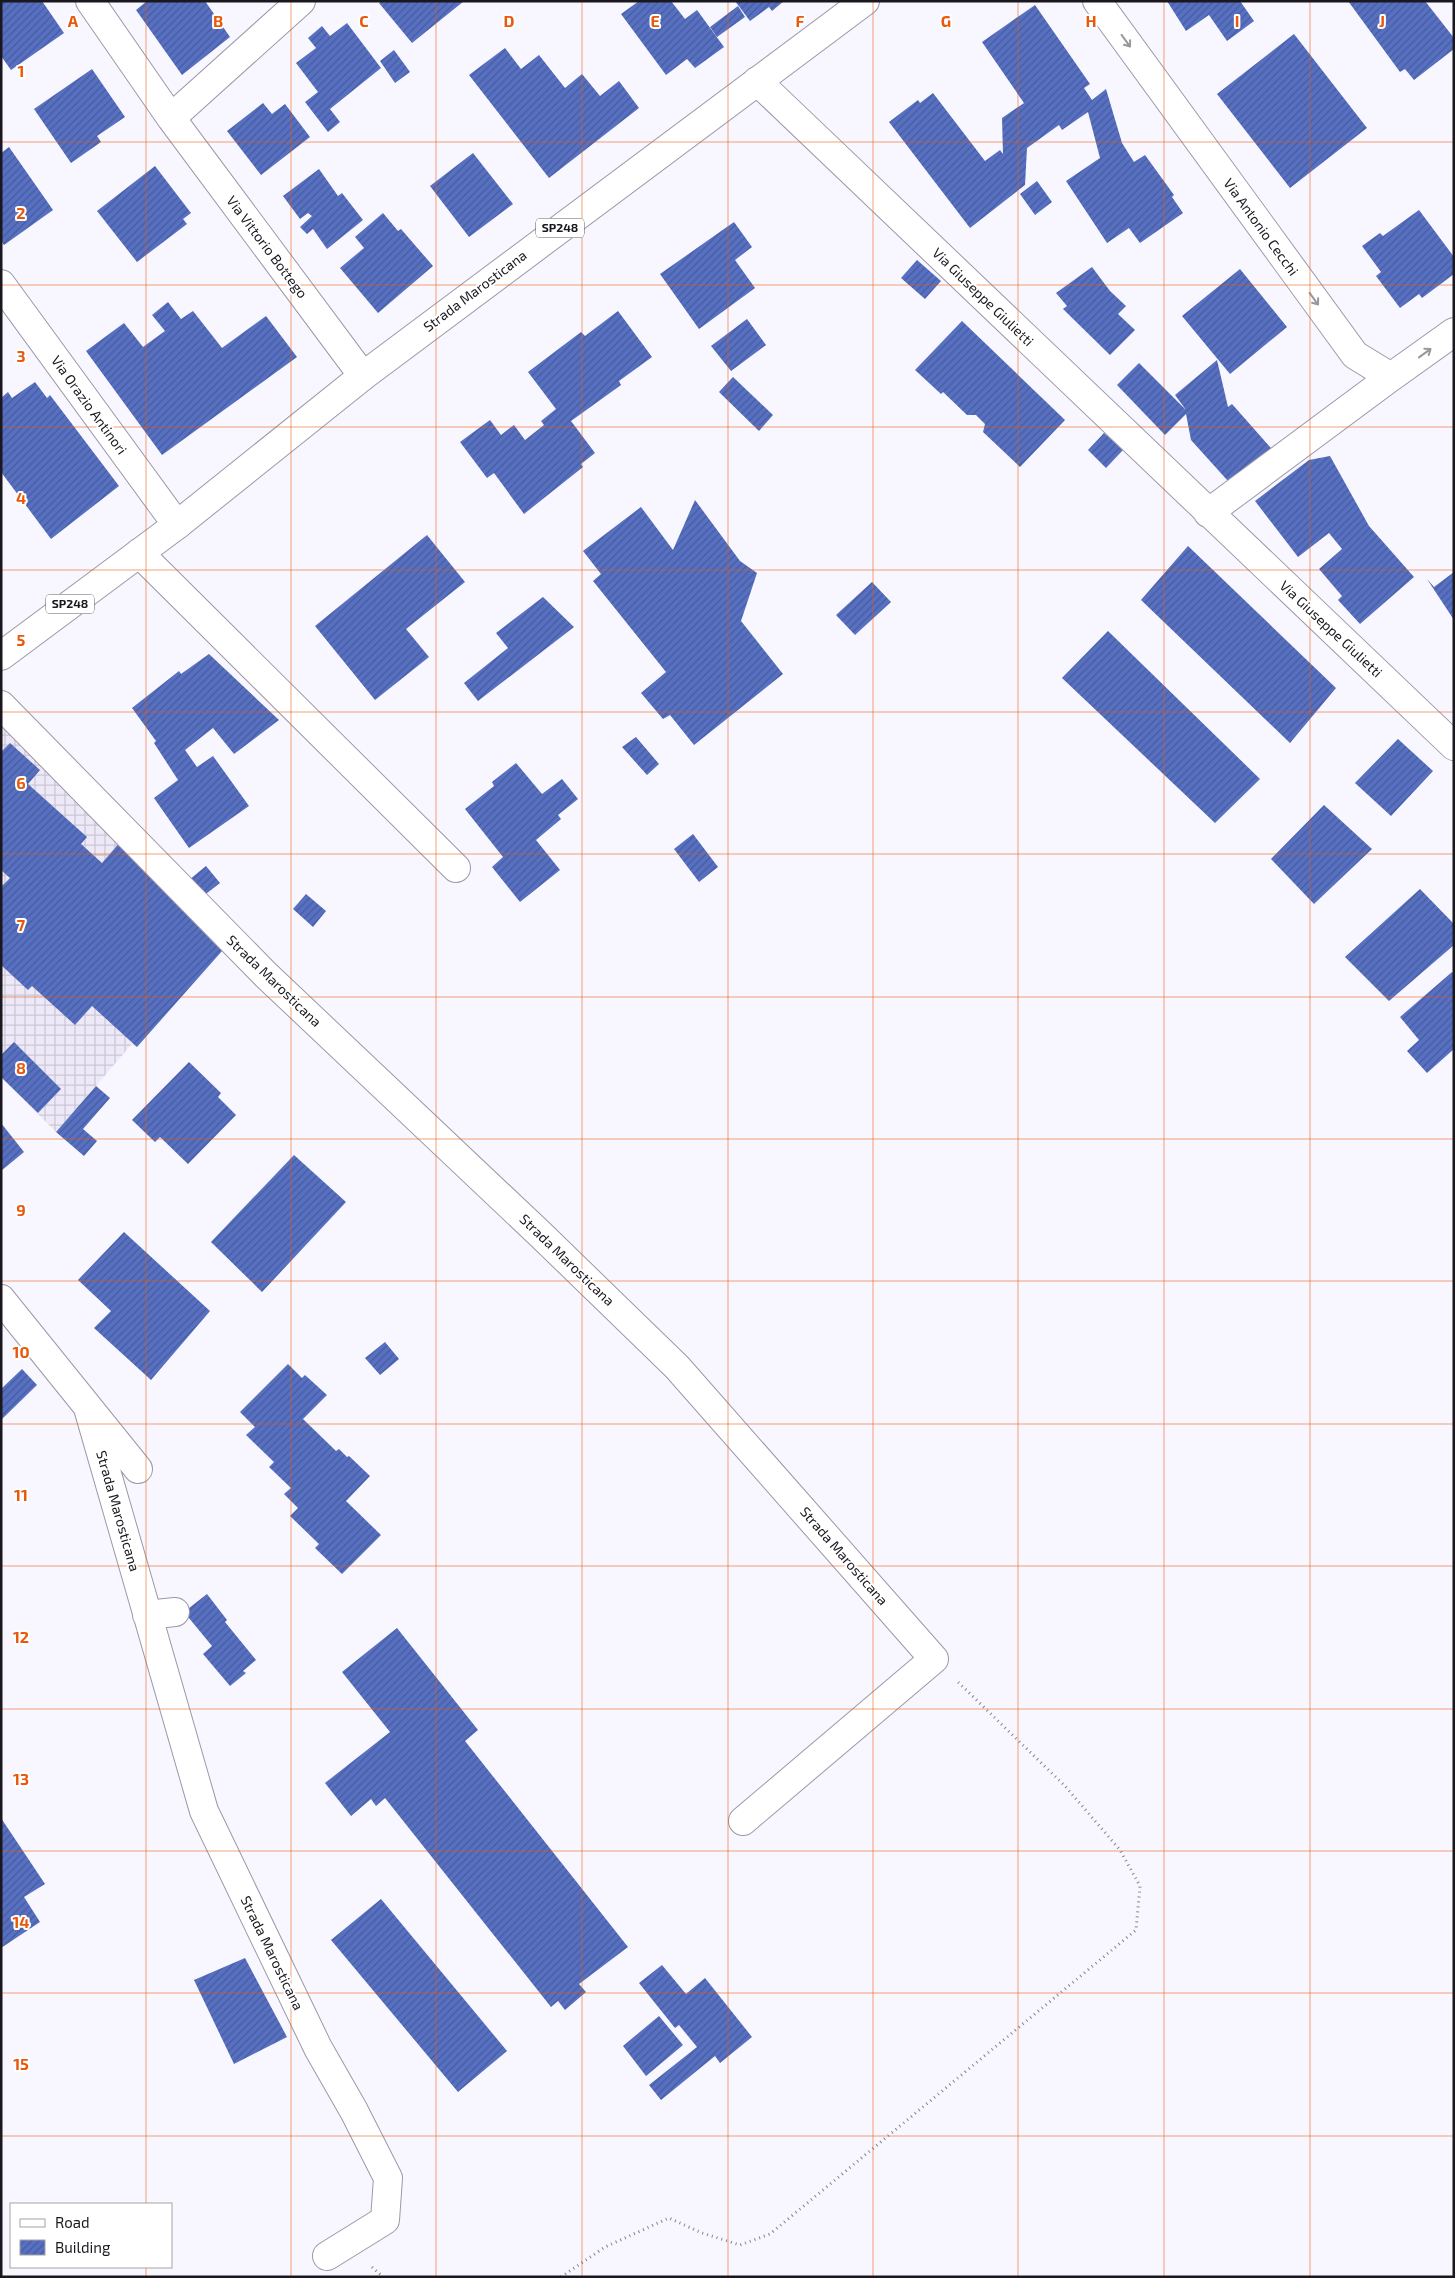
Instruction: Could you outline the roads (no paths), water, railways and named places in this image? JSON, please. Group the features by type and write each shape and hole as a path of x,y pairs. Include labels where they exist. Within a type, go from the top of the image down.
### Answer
{"street":[{"name":"Via Vittorio Bottego","path":"90,1 171,118 363,376"},
{"path":"171,118 301,1"},
{"name":"Strada Marosticana","path":"1,656 177,525 363,376 865,1"},
{"name":"Via Antonio Cecchi","path":"1097,1 1355,355 1391,377"},
{"name":"Via Giuseppe Giulietti","path":"757,81 1454,746"},
{"name":"Via Orazio Antinori","path":"1,284 177,525"},
{"path":"1208,513 1454,332"},
{"path":"139,553 456,868"},
{"name":"Strada Marosticana","path":"1,705 266,974 677,1367 934,1659 743,1821"},
{"name":"Strada Marosticana","path":"1,1299 138,1469"},
{"name":"Strada Marosticana","path":"88,1408 204,1811 318,2048 354,2111 388,2178 385,2220 328,2256"},
{"path":"147,1614 175,1612"}]}
